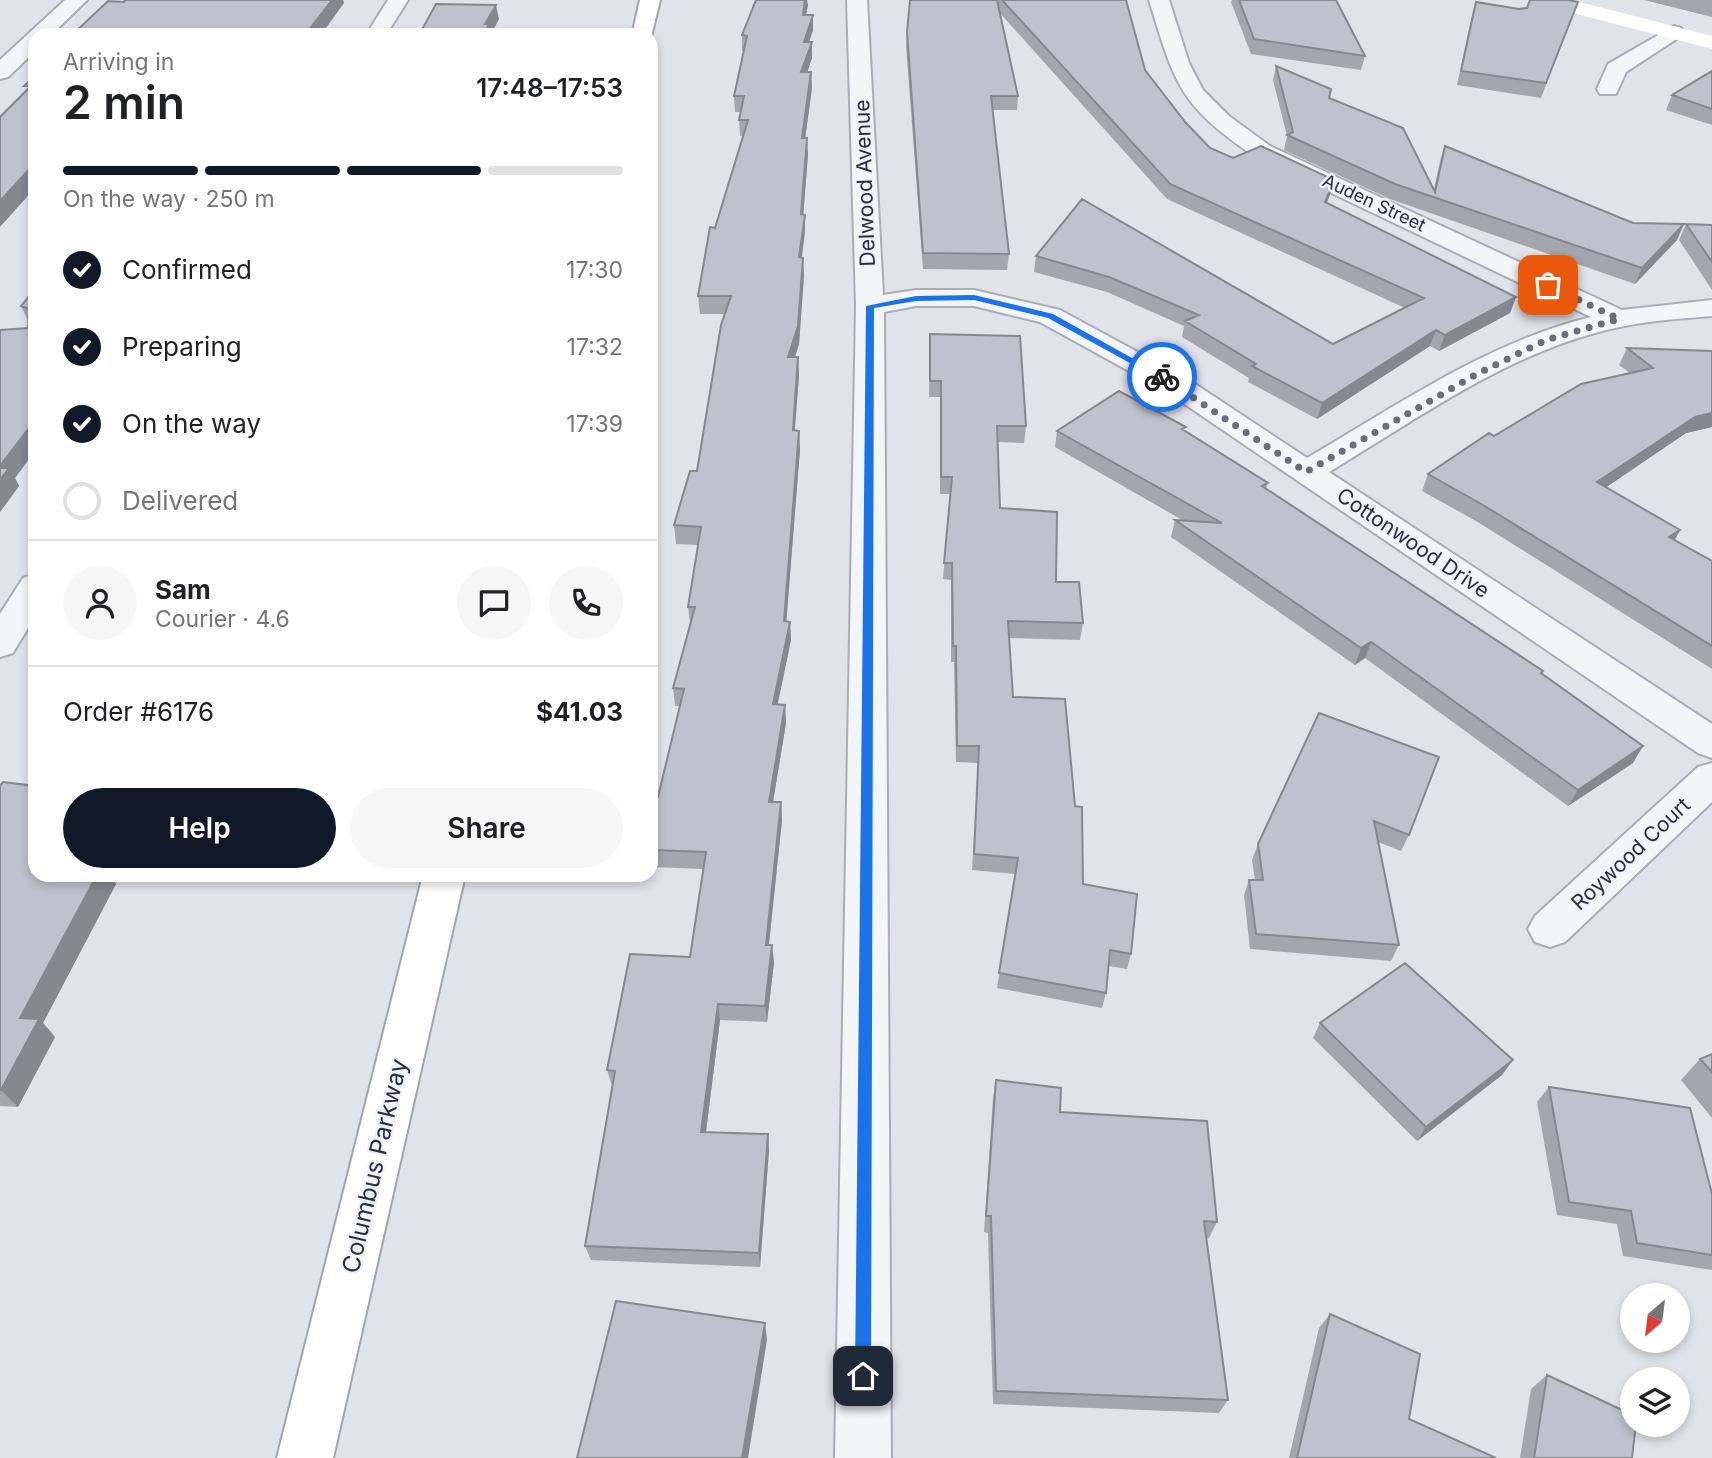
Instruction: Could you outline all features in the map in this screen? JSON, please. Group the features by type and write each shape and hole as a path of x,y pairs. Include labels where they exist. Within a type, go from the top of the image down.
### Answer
{"main road":[{"path":"644,28 650,0"},
{"path":"1545,0 1712,43"},
{"name":"Columbus Parkway","path":"306,1458 442,882"}],"street":[{"path":"47,28 77,0"},
{"path":"380,28 398,0"},
{"name":"Delwood Avenue","path":"857,0 870,306 863,1458"},
{"name":"Auden Street","path":"1159,0 1186,81 1204,106 1225,126 1262,151 1619,319"},
{"path":"1608,89 1616,69 1674,32"},
{"path":"0,72 28,46"},
{"name":"Cottonwood Drive","path":"870,306 916,298 974,298 1050,316 1178,386 1712,743"},
{"path":"1306,472 1477,374 1546,340 1619,319 1712,307"},
{"path":"0,644 28,598"},
{"name":"Roywood Court","path":"1550,929 1712,778"}],"building":[{"path":"332,0 310,28 79,28 108,1"},
{"path":"756,0 805,0 803,15 813,15 804,42 812,42 801,72 811,72 802,138 807,138 801,214 805,215 799,257 803,258 798,326 788,357 798,357 793,430 799,431 784,621 790,622 773,704 785,705 769,802 781,802 766,945 772,945 765,1006 718,1004 701,1132 768,1134 759,1253 585,1246 615,1071 607,1070 630,954 690,957 706,852 658,850 658,797 684,689 673,688 695,607 688,607 701,527 674,525 690,471 697,471 721,325 731,296 698,296 710,227 715,228 748,120 739,120 744,96 734,96 747,36 742,35"},
{"path":"910,0 997,0 1018,96 991,96 1009,254 923,253 907,32"},
{"path":"1002,0 1126,0 1145,70 1186,123 1210,148 1233,158 1261,146 1334,180 1325,202 1516,297 1445,335 1436,330 1322,403 1252,366 1256,364 1185,321 1199,315 1109,277 1036,256 1082,199 1333,344 1424,298 1170,184"},
{"path":"1239,0 1336,0 1365,56 1254,39"},
{"path":"1530,0 1578,2 1546,83 1461,71 1476,2 1519,9 1527,8"},
{"path":"436,4 496,5 485,24 489,24 487,28 423,28"},
{"path":"1276,66 1331,89 1329,98 1403,128 1435,192 1445,146 1633,223 1684,224 1642,268 1395,184 1287,135 1293,132"},
{"path":"1712,71 1712,109 1672,95"},
{"path":"28,89 28,171 0,201 0,117"},
{"path":"1686,224 1712,225 1712,262"},
{"path":"28,298 28,309 21,306"},
{"path":"28,328 28,429 0,466 0,330"},
{"path":"930,334 1020,336 1026,426 997,426 1000,508 1057,512 1056,582 1079,582 1083,623 1008,621 1013,697 1065,699 1075,806 1082,807 1083,884 1137,894 1131,954 1110,950 1106,993 999,973 1018,858 974,854 979,746 957,746 952,563 944,563 952,477 941,477 941,381 930,381"},
{"path":"1627,348 1712,351 1712,413 1695,417 1597,482 1680,530 1669,537 1712,561 1712,646 1428,474 1489,433 1494,436 1581,384 1653,368"},
{"path":"1119,391 1186,427 1182,429 1268,483 1262,486 1543,671 1541,673 1643,746 1578,790 1371,642 1361,648 1175,520 1222,523 1057,431"},
{"path":"0,468 9,468 0,480"},
{"path":"1319,713 1439,757 1409,835 1374,821 1399,945 1256,934 1249,880 1263,880 1258,844"},
{"path":"3,782 28,785 28,882 93,882 20,1018 39,1019 1,1090 0,1090 0,786"},
{"path":"1405,963 1513,1060 1426,1127 1320,1023"},
{"path":"1712,1054 1712,1072 1700,1059"},
{"path":"996,1080 1061,1088 1060,1112 1207,1121 1217,1222 1204,1221 1228,1400 996,1391 991,1216 986,1216"},
{"path":"1549,1087 1690,1108 1712,1194 1712,1255 1637,1243 1631,1211 1569,1202"},
{"path":"616,1301 765,1323 742,1458 577,1458"},
{"path":"1330,1314 1420,1354 1409,1419 1496,1458 1297,1458"},
{"path":"1547,1375 1620,1409 1620,1437 1634,1437 1632,1458 1534,1458"}],"way so far":[{"path":"1162,377 1306,472 1477,374 1546,340 1619,319 1548,285"}],"route":[{"path":"863,1376 870,306 916,298 974,298 1050,316 1162,377"}]}
